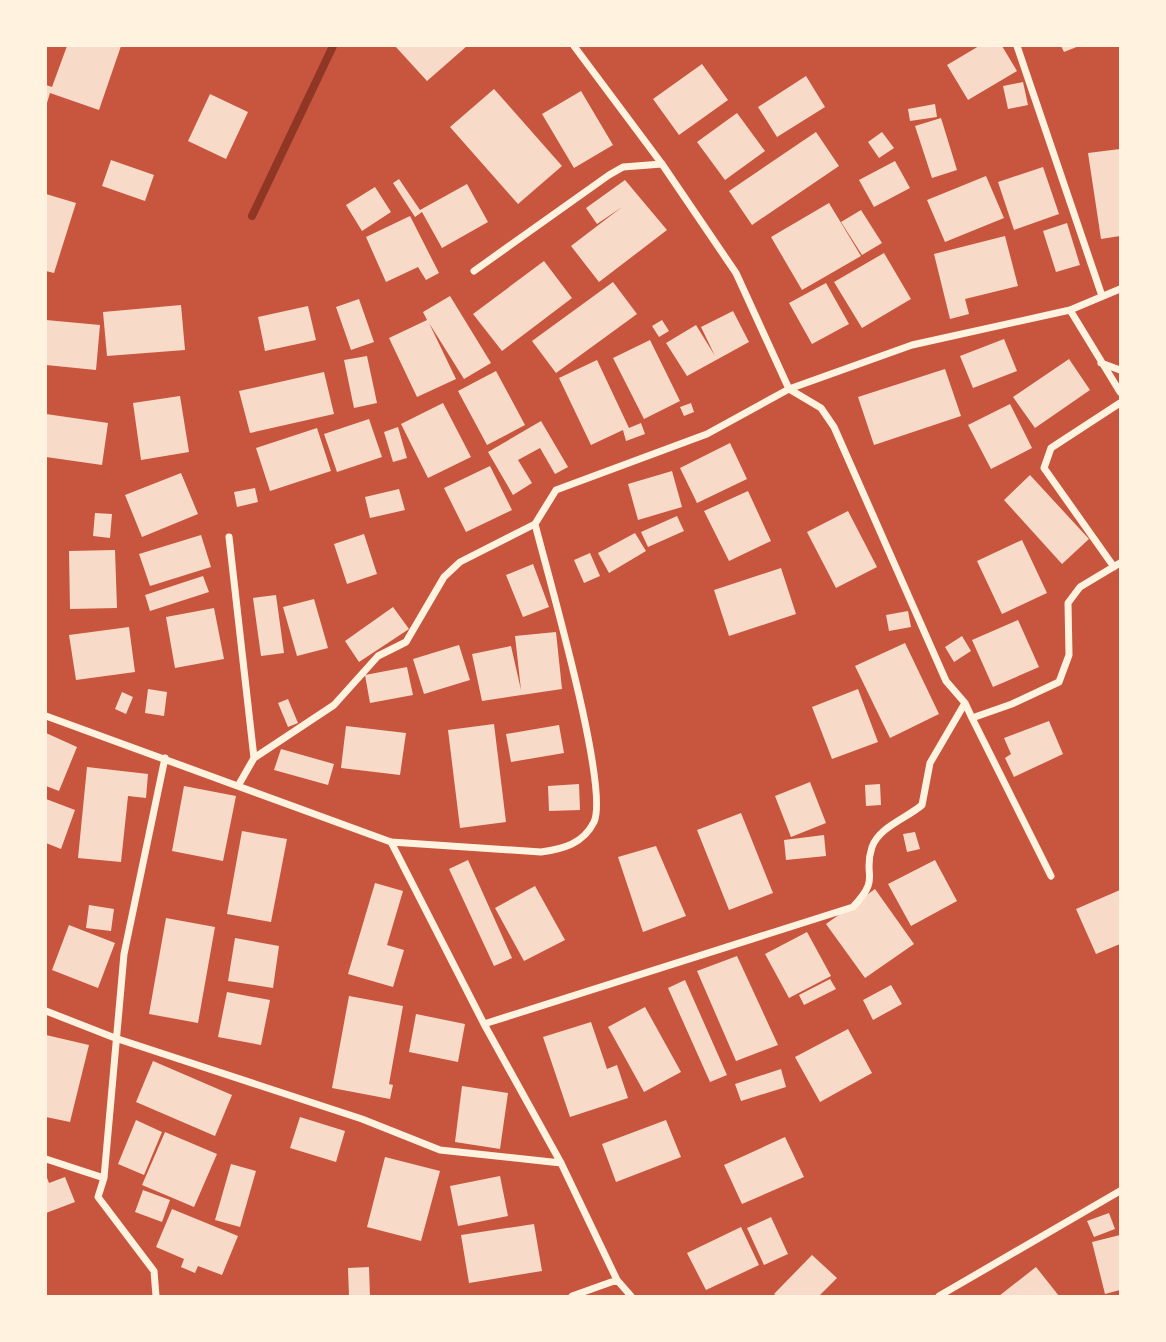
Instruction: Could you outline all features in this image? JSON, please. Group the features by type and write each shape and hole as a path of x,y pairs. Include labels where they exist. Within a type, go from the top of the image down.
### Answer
{"street":[{"path":"574,46 662,164 736,273 789,388 821,408 834,427 946,681 965,703 1051,876"},
{"path":"1017,46 1102,296"},
{"path":"474,271 609,174 623,167 662,164"},
{"path":"238,786 254,758 334,705 378,656 405,642 444,577 460,562 535,524 556,490 707,434 789,388 912,345 1070,310 1121,289"},
{"path":"1070,310 1121,392"},
{"path":"1101,363 1121,370"},
{"path":"972,718 1012,704 1059,681 1069,655 1068,603 1080,587 1117,565 1044,468 1051,448 1121,403"},
{"path":"46,716 391,842 541,852 565,848 581,839 595,821 596,786 573,667 535,524"},
{"path":"229,537 254,758"},
{"path":"484,1024 853,907 870,888 872,848 880,834 922,805 930,763 965,703"},
{"path":"156,1297 154,1271 98,1197 104,1178 124,954 165,758"},
{"path":"391,842 484,1024 561,1163 617,1280 631,1297"},
{"path":"46,1011 115,1038 362,1119 440,1150 561,1163"},
{"path":"46,1159 104,1178"},
{"path":"939,1297 1121,1191"},
{"path":"572,1297 617,1280"}],"building":[{"path":"67,46 121,46 99,110 50,93 46,106 46,85 52,87"},
{"path":"395,46 467,46 427,81"},
{"path":"979,46 1002,46 1017,71 968,100 947,65"},
{"path":"1061,46 1079,46 1064,52"},
{"path":"702,64 728,100 679,135 653,99"},
{"path":"806,76 825,107 777,137 758,107"},
{"path":"1023,82 1028,105 1008,109 1003,86"},
{"path":"494,89 562,166 518,204 450,127"},
{"path":"581,91 613,145 574,168 542,114"},
{"path":"210,94 248,112 226,159 188,141"},
{"path":"935,104 937,117 910,121 908,109"},
{"path":"737,113 765,151 725,180 697,142"},
{"path":"941,118 957,170 932,178 915,126"},
{"path":"816,132 839,166 752,225 729,191"},
{"path":"882,132 894,148 879,158 868,142"},
{"path":"1120,149 1120,236 1101,239 1088,153"},
{"path":"111,160 154,175 145,201 102,186"},
{"path":"895,161 910,188 874,207 859,180"},
{"path":"1043,167 1059,214 1014,230 998,182"},
{"path":"986,176 1004,218 945,242 927,200"},
{"path":"399,179 420,210 467,184 488,222 442,248 422,212 415,217 393,183"},
{"path":"625,180 667,230 599,282 571,246 622,207 597,224 586,208"},
{"path":"375,187 391,212 362,231 346,205"},
{"path":"46,194 76,203 54,273 46,271"},
{"path":"829,203 861,256 802,290 771,237"},
{"path":"861,210 882,243 862,255 841,222"},
{"path":"410,216 439,273 426,280 418,267 386,282 366,237"},
{"path":"1067,223 1080,265 1056,272 1043,231"},
{"path":"1005,236 1018,286 965,299 969,314 950,319 934,254"},
{"path":"884,253 911,299 862,328 834,282"},
{"path":"544,261 572,298 502,351 473,314"},
{"path":"613,282 637,314 556,373 532,341"},
{"path":"826,283 849,324 812,344 789,303"},
{"path":"450,296 491,363 464,379 429,323 456,379 417,397 389,338 427,320 423,312"},
{"path":"359,299 374,342 351,350 336,307"},
{"path":"181,305 185,350 107,356 103,312"},
{"path":"308,306 316,340 265,351 258,317"},
{"path":"733,311 749,342 687,376 666,343 696,325 715,356 701,327"},
{"path":"46,320 100,325 96,370 46,365"},
{"path":"662,320 669,331 659,337 652,326"},
{"path":"1004,339 1017,371 973,388 960,356"},
{"path":"650,340 680,401 644,419 613,358"},
{"path":"367,356 377,403 354,408 344,360"},
{"path":"1069,359 1090,390 1035,428 1013,397"},
{"path":"597,360 629,428 641,423 645,434 626,441 623,430 591,445 559,378"},
{"path":"945,369 961,416 874,445 858,397"},
{"path":"496,371 525,425 487,445 458,391"},
{"path":"324,372 334,414 250,433 239,391"},
{"path":"180,396 189,452 141,460 133,403"},
{"path":"443,403 471,457 428,478 401,424"},
{"path":"691,403 694,412 684,416 680,407"},
{"path":"1010,404 1032,448 991,469 968,425"},
{"path":"46,414 108,423 102,465 46,457"},
{"path":"369,419 382,457 337,472 324,434"},
{"path":"541,421 568,467 555,474 540,448 518,460 532,483 513,495 488,452"},
{"path":"398,427 407,458 393,462 384,432"},
{"path":"317,428 331,471 270,491 256,448"},
{"path":"730,443 747,479 697,503 680,468"},
{"path":"490,466 512,510 466,532 444,488"},
{"path":"672,471 682,507 638,520 628,484"},
{"path":"181,473 198,514 142,537 125,495"},
{"path":"1030,475 1089,539 1062,564 1004,500"},
{"path":"255,488 258,502 237,507 234,492"},
{"path":"399,489 405,510 370,518 365,497"},
{"path":"748,491 771,541 729,561 704,511"},
{"path":"848,511 877,567 836,588 807,532"},
{"path":"95,513 112,514 110,538 93,536"},
{"path":"677,516 684,531 648,547 641,532"},
{"path":"635,533 646,551 609,573 598,553"},
{"path":"364,534 377,574 347,584 334,544"},
{"path":"201,535 211,567 150,586 139,554"},
{"path":"1022,540 1047,593 1002,614 977,561"},
{"path":"115,550 117,608 70,609 69,551"},
{"path":"590,553 600,576 584,583 574,560"},
{"path":"533,564 549,607 523,617 506,575"},
{"path":"781,568 796,614 729,636 714,590"},
{"path":"203,576 209,592 150,611 145,595"},
{"path":"276,595 284,653 261,656 253,598"},
{"path":"314,599 328,648 297,656 283,607"},
{"path":"393,607 409,629 359,662 345,641"},
{"path":"214,608 224,659 175,668 166,617"},
{"path":"908,611 911,627 889,631 886,615"},
{"path":"1018,620 1039,667 993,687 972,640"},
{"path":"129,627 135,672 76,680 69,635"},
{"path":"556,632 562,689 482,701 472,654 511,646 521,690 515,636"},
{"path":"962,636 971,651 954,662 945,647"},
{"path":"905,643 939,714 890,738 855,666"},
{"path":"459,645 470,680 424,694 413,659"},
{"path":"407,667 413,695 370,703 365,675"},
{"path":"148,689 167,692 164,716 145,713"},
{"path":"858,689 878,742 832,759 812,707"},
{"path":"122,692 133,697 126,714 115,709"},
{"path":"288,699 298,723 288,727 278,703"},
{"path":"1049,721 1063,754 1014,777 1005,758 1011,754 1004,738"},
{"path":"494,724 506,822 460,828 448,730"},
{"path":"559,725 564,753 511,762 506,734"},
{"path":"346,726 406,733 400,775 341,768"},
{"path":"46,733 77,747 59,791 46,786"},
{"path":"281,749 334,764 328,785 274,770"},
{"path":"87,767 148,774 146,798 128,796 121,862 78,858"},
{"path":"810,782 826,823 791,837 775,796"},
{"path":"579,784 580,810 549,811 548,786"},
{"path":"880,784 881,805 866,806 865,785"},
{"path":"184,786 236,796 223,861 172,851"},
{"path":"46,799 75,810 61,849 46,843"},
{"path":"741,813 773,893 729,910 697,830"},
{"path":"242,831 287,839 271,922 227,914"},
{"path":"915,832 920,849 907,852 903,834"},
{"path":"824,835 826,856 786,860 784,840"},
{"path":"656,846 686,916 643,932 618,857"},
{"path":"468,860 512,958 494,966 449,869"},
{"path":"935,860 957,901 911,926 888,884"},
{"path":"375,883 403,891 387,945 404,950 393,987 348,974"},
{"path":"535,886 565,940 524,961 495,908"},
{"path":"875,889 914,944 865,978 826,924"},
{"path":"1120,890 1120,944 1096,954 1076,909"},
{"path":"89,905 114,909 111,931 86,928"},
{"path":"166,918 215,927 198,1023 149,1014"},
{"path":"69,925 115,943 98,988 52,970"},
{"path":"807,932 831,976 789,998 765,954"},
{"path":"235,938 279,946 273,988 228,981"},
{"path":"737,956 778,1045 736,1061 697,971"},
{"path":"830,979 836,989 804,1005 799,995"},
{"path":"685,980 727,1075 710,1082 668,988"},
{"path":"891,985 902,1004 873,1020 863,1000"},
{"path":"227,992 270,1000 261,1045 218,1037"},
{"path":"349,996 403,1006 389,1084 393,1085 390,1099 332,1088"},
{"path":"645,1007 681,1072 644,1092 608,1027"},
{"path":"416,1014 465,1024 458,1062 409,1052"},
{"path":"591,1022 607,1069 617,1065 628,1098 570,1117 543,1037"},
{"path":"848,1029 872,1073 820,1102 795,1057"},
{"path":"46,1035 89,1045 70,1122 46,1117"},
{"path":"153,1061 232,1095 215,1136 136,1102"},
{"path":"781,1069 786,1087 741,1101 735,1084"},
{"path":"462,1086 508,1093 500,1149 455,1142"},
{"path":"300,1117 345,1131 336,1162 290,1148"},
{"path":"136,1120 162,1132 144,1175 118,1164"},
{"path":"666,1120 681,1157 616,1182 602,1144"},
{"path":"165,1132 217,1154 194,1207 142,1185"},
{"path":"785,1137 804,1177 742,1204 724,1165"},
{"path":"385,1157 440,1171 421,1241 367,1227"},
{"path":"231,1164 256,1171 240,1227 215,1220"},
{"path":"46,1175 49,1183 65,1177 75,1202 46,1213"},
{"path":"500,1176 508,1216 458,1226 450,1186"},
{"path":"143,1190 170,1200 162,1222 135,1212"},
{"path":"172,1209 238,1236 222,1275 198,1266 195,1273 181,1267 184,1259 156,1247"},
{"path":"1109,1213 1115,1229 1094,1237 1087,1221"},
{"path":"771,1217 788,1254 764,1265 747,1228"},
{"path":"534,1224 542,1271 469,1283 461,1235"},
{"path":"741,1227 759,1265 706,1290 687,1253"},
{"path":"1120,1235 1120,1290 1105,1294 1092,1242"},
{"path":"812,1255 837,1278 819,1296 774,1294"},
{"path":"369,1267 370,1296 349,1296 348,1268"},
{"path":"1036,1267 1059,1296 999,1296"}],"waterway":[{"path":"252,216 333,46"}]}
